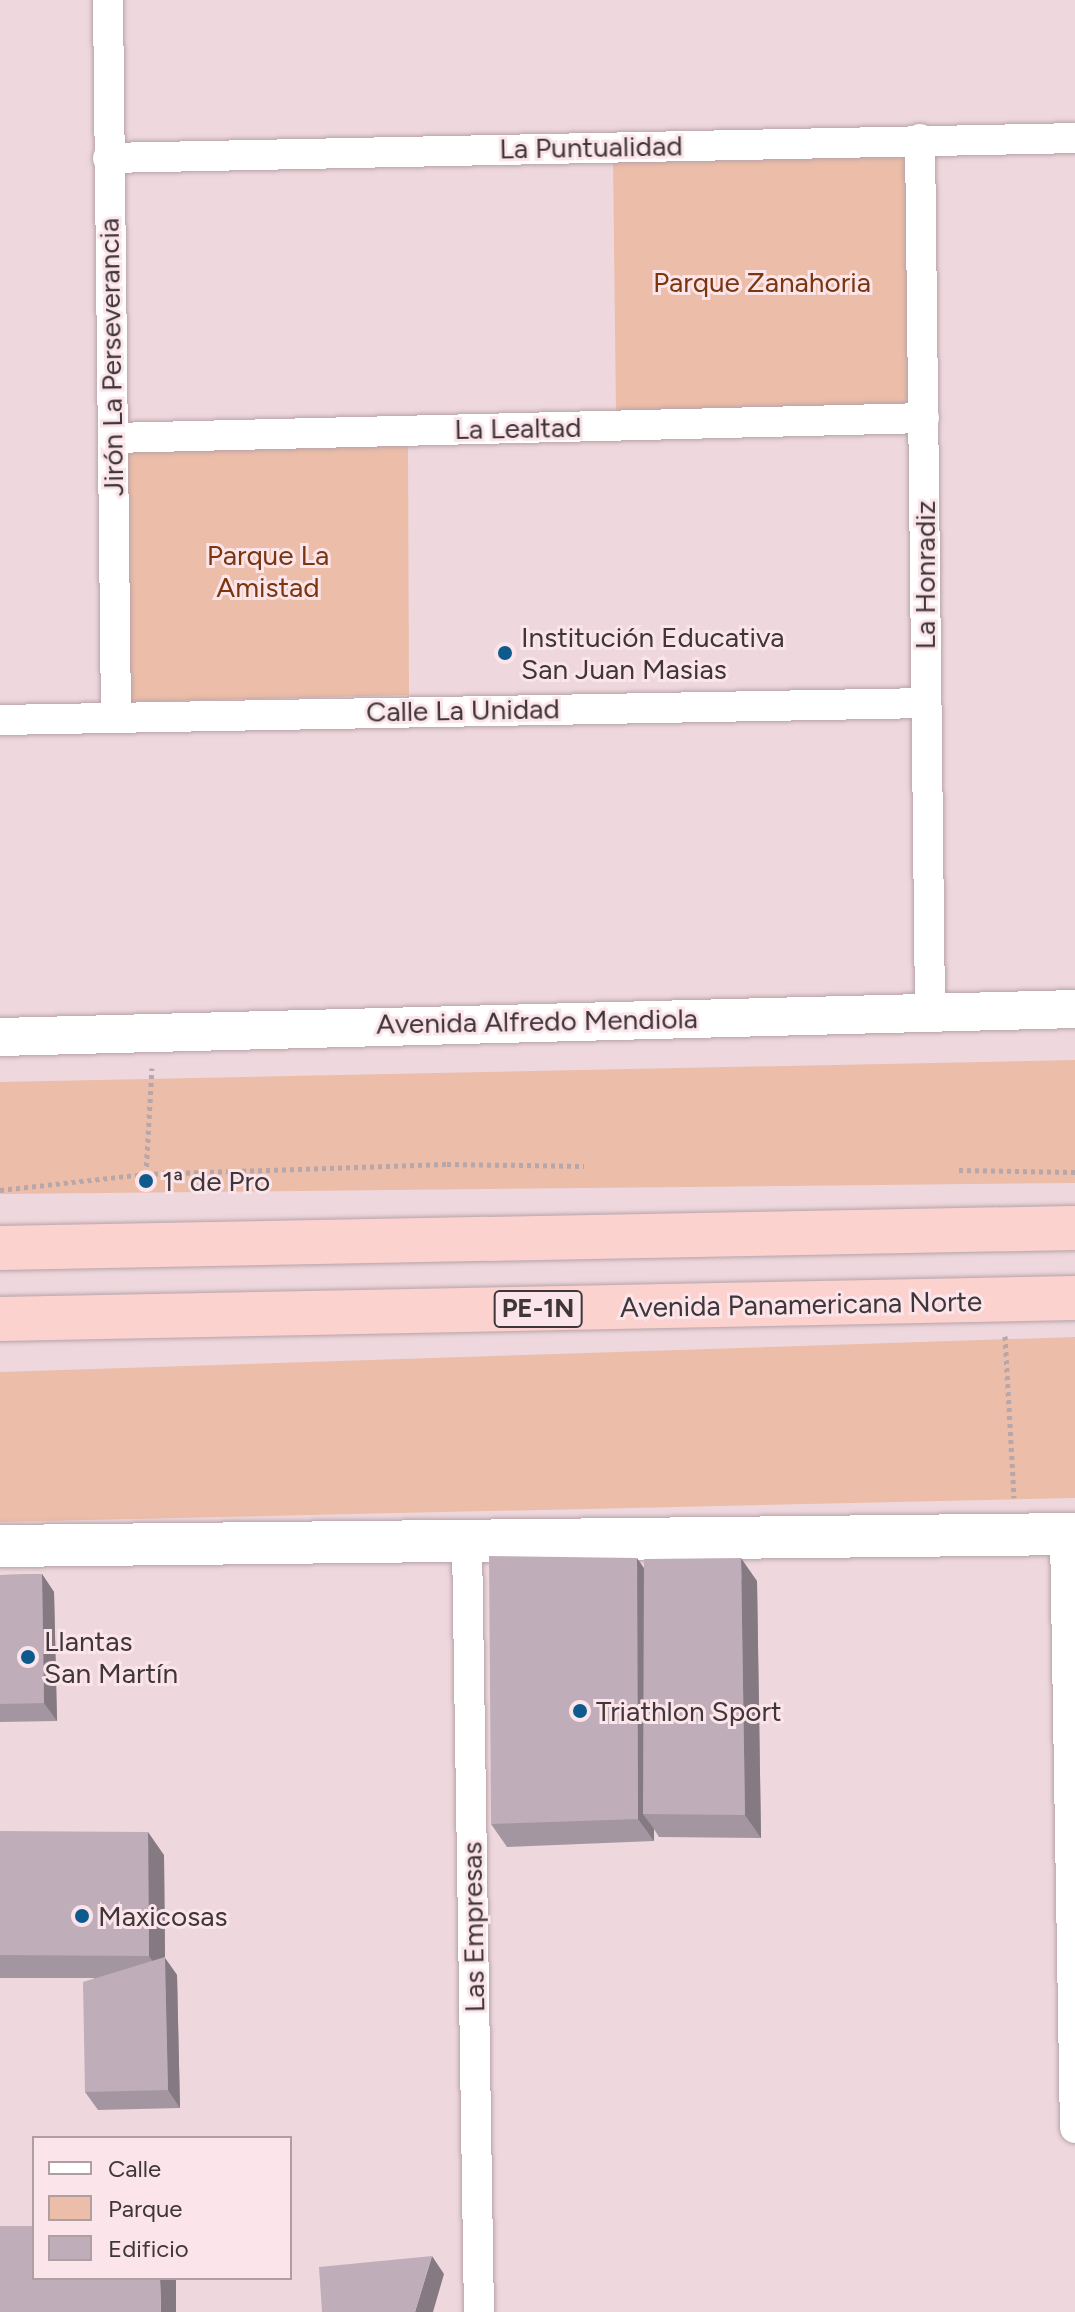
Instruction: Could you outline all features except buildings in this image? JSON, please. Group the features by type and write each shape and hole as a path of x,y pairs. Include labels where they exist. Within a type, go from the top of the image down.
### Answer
{"highway":[{"path":"0,1248 1075,1228"},
{"name":"Avenida Panamericana Norte","path":"0,1319 1075,1298"}],"main road":[{"path":"0,1546 1070,1534"}],"street":[{"name":"Jirón La Perseverancia","path":"108,0 116,715"},
{"name":"La Puntualidad","path":"108,158 1075,138"},
{"name":"La Honradiz","path":"920,139 930,1011"},
{"name":"La Lealtad","path":"113,438 924,418"},
{"name":"Calle La Unidad","path":"0,720 116,715 925,703"},
{"name":"Avenida Alfredo Mendiola","path":"0,1037 1075,1009"},
{"path":"1070,1534 1075,2128"},
{"name":"Las Empresas","path":"467,1542 479,2312"}],"path":[{"path":"146,1174 152,1064"},
{"path":"0,1190 146,1174 447,1164 584,1166"},
{"path":"959,1170 1075,1172"},
{"path":"1005,1327 1016,1534"}],"green space":[{"name":"Parque Zanahoria","path":"906,152 911,406 616,413 613,159"},
{"name":"Parque La Amistad","path":"408,440 409,695 129,702 127,448"},
{"path":"1075,1060 1075,1183 0,1194 0,1082"},
{"path":"1075,1337 1075,1498 0,1522 0,1372"}],"place":[{"name":"Institución Educativa San Juan Masias","path":"505,653"},
{"name":"1ª de Pro","path":"146,1181"},
{"name":"Llantas San Martín","path":"28,1657"},
{"name":"Triathlon Sport","path":"580,1711"},
{"name":"Maxicosas","path":"82,1916"}]}
